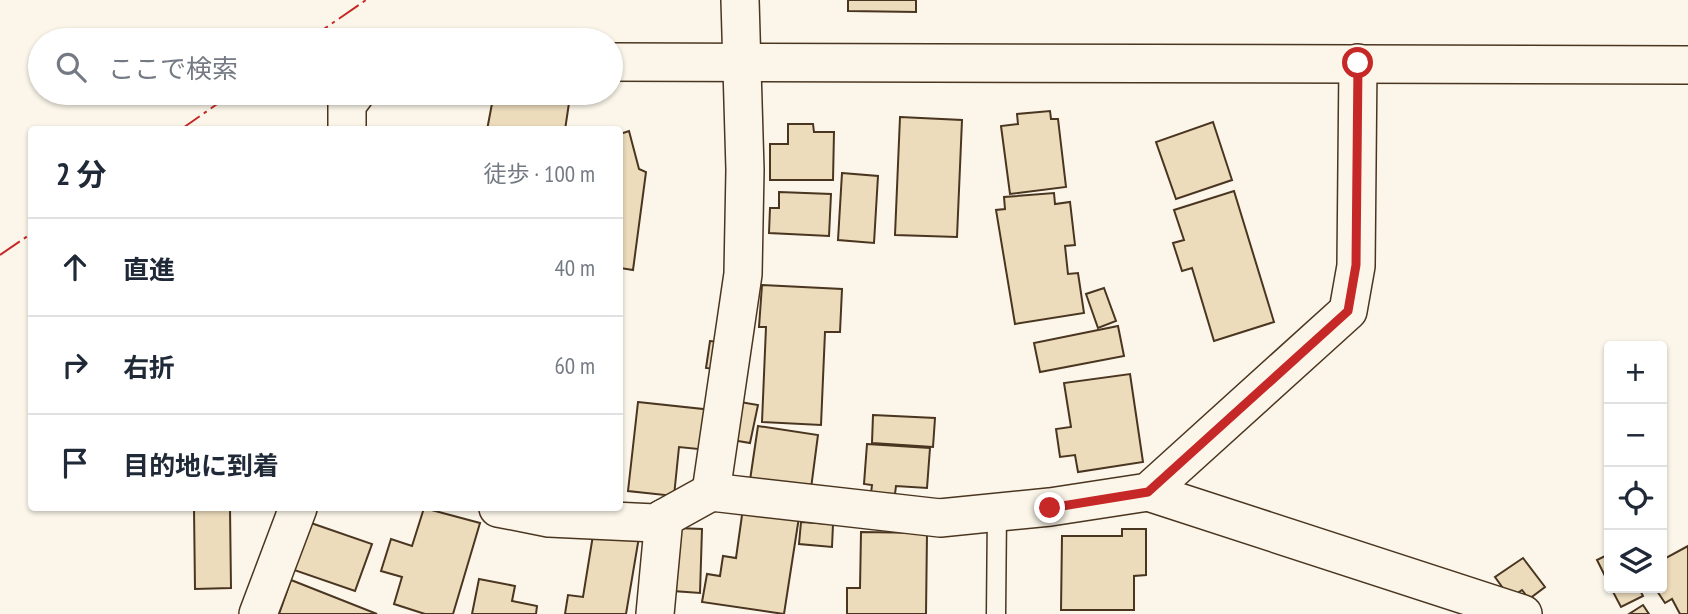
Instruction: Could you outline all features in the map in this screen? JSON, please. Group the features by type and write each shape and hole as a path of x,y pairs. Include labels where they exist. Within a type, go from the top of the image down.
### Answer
{"street":[{"path":"711,492 743,274 745,170 740,0"},
{"path":"623,62 1688,65"},
{"path":"1148,492 1348,311 1356,265 1358,63"},
{"path":"347,105 347,126"},
{"path":"513,511 549,518 655,523 711,492 940,518 1148,492 1522,614"},
{"path":"258,614 297,511"},
{"path":"655,614 664,518"}],"lane":[{"path":"996,614 997,512"}],"building":[{"path":"848,0 916,0 916,12 848,11"},
{"path":"492,105 569,105 566,126 488,126"},
{"path":"1050,111 1051,119 1058,119 1066,187 1010,194 1001,126 1018,124 1017,114"},
{"path":"900,117 962,120 957,237 895,235"},
{"path":"1213,122 1232,180 1176,199 1156,142"},
{"path":"788,124 813,124 814,132 834,132 833,180 770,180 770,144 788,144"},
{"path":"629,131 639,169 646,172 633,270 623,268 623,133"},
{"path":"842,173 878,176 874,243 838,240"},
{"path":"1234,191 1274,322 1214,341 1192,268 1182,271 1173,243 1184,240 1174,210"},
{"path":"779,192 831,194 829,236 769,233 770,208 779,208"},
{"path":"1054,193 1055,204 1070,202 1075,245 1065,246 1068,274 1078,273 1084,313 1015,324 996,210 1005,209 1004,197"},
{"path":"762,285 842,289 840,332 825,332 821,425 762,422 766,327 759,327"},
{"path":"1104,288 1116,321 1098,328 1086,294"},
{"path":"1118,326 1124,356 1040,372 1034,343"},
{"path":"710,341 726,343 722,370 706,368"},
{"path":"1130,374 1143,462 1078,472 1075,455 1060,457 1056,429 1071,427 1064,383"},
{"path":"638,402 712,410 708,450 679,447 674,496 628,491"},
{"path":"740,402 758,405 750,443 732,440"},
{"path":"873,415 935,418 933,447 872,443"},
{"path":"758,426 818,435 810,496 749,487"},
{"path":"867,444 930,448 927,488 896,486 895,494 871,493 872,485 864,484"},
{"path":"743,508 799,517 784,614 702,602 707,574 720,576 723,556 736,558"},
{"path":"194,511 230,511 231,588 195,589"},
{"path":"423,511 435,511 480,523 453,614 425,614 394,604 402,577 381,571 391,539 412,546"},
{"path":"801,522 833,524 832,547 799,544"},
{"path":"311,523 372,544 355,591 294,570"},
{"path":"676,528 702,529 700,593 673,591"},
{"path":"594,529 639,537 626,614 565,614 568,595 583,597"},
{"path":"1122,529 1146,529 1146,575 1134,576 1134,610 1061,610 1062,536 1122,536"},
{"path":"861,532 927,533 926,614 847,614 847,588 860,588"},
{"path":"1688,546 1688,614 1680,614 1672,599 1665,603 1658,593 1667,593 1667,557"},
{"path":"1604,556 1604,574 1597,560"},
{"path":"1523,558 1545,587 1529,599 1522,590 1510,598 1495,577"},
{"path":"479,579 515,586 512,601 537,606 536,614 472,614"},
{"path":"291,580 377,614 279,614"},
{"path":"1614,593 1642,593 1643,596 1621,607"},
{"path":"1643,605 1649,614 1629,614"}],"power":[{"path":"325,28 366,0"},
{"path":"186,126 216,105"},
{"path":"0,255 28,236"}],"route":[{"path":"1050,508 1148,492 1348,311 1356,265 1358,63"}]}
